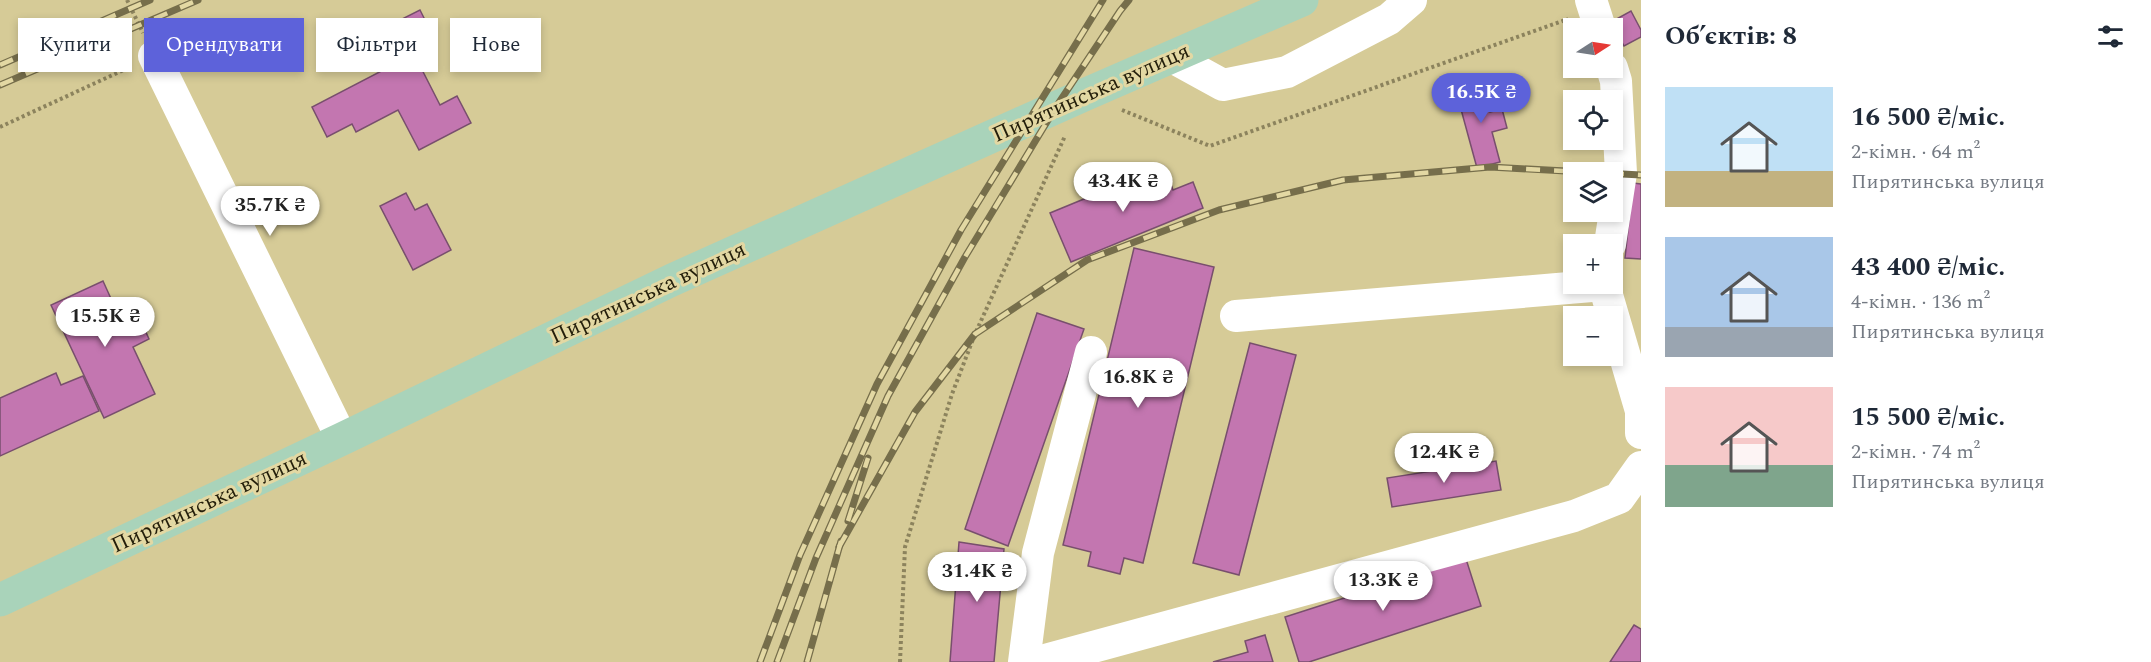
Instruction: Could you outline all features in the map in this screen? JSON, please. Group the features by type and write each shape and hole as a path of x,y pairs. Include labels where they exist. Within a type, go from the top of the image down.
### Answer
{"main road":[{"name":"Пирятинська вулиця","path":"0,600 672,280 1302,0"}],"street":[{"path":"1172,57 1223,85 1287,72 1389,20 1410,0"},
{"path":"162,72 342,439"},
{"path":"1612,234 1621,172 1615,78"},
{"path":"1236,316 1563,288"},
{"path":"1608,294 1641,411 1641,433"},
{"path":"1024,662 1038,553 1091,352"},
{"path":"1038,662 1574,516 1619,498 1641,467"}],"path":[{"path":"128,0 139,24"},
{"path":"900,662 905,547 952,394 975,334 1084,95 1210,146 1595,13"},
{"path":"0,127 144,61"}],"building":[{"path":"420,10 424,18 404,18"},
{"path":"1631,11 1641,30 1641,37 1624,46 1623,18 1618,18"},
{"path":"379,72 423,72 440,105 457,96 471,123 419,150 398,110 356,132 352,124 327,137 312,107"},
{"path":"1482,84 1490,112 1502,109 1507,128 1492,132 1500,162 1477,168 1456,91"},
{"path":"1164,166 1173,190 1193,182 1203,208 1071,262 1050,213"},
{"path":"1633,183 1641,184 1641,259 1625,258"},
{"path":"406,193 415,210 427,204 451,250 413,270 380,206"},
{"path":"1134,248 1214,267 1143,563 1124,558 1120,574 1088,566 1091,552 1063,545"},
{"path":"103,281 122,323 138,315 149,339 133,347 155,394 104,418 51,305"},
{"path":"1037,313 1084,329 1008,546 965,529"},
{"path":"1250,343 1296,355 1239,575 1193,563"},
{"path":"56,373 61,385 83,376 99,411 0,456 0,398"},
{"path":"1496,461 1501,490 1392,507 1387,478"},
{"path":"959,542 1004,549 994,662 950,662"},
{"path":"1466,559 1481,606 1309,662 1299,662 1285,617"},
{"path":"1634,625 1641,629 1641,662 1610,662"},
{"path":"1265,635 1273,662 1213,662 1248,652 1245,641"}],"railway":[{"path":"0,65 150,0"},
{"path":"0,85 198,0"},
{"path":"760,662 800,555 877,384 961,230 1103,0"},
{"path":"777,662 816,558 888,396 965,257 1056,107 1129,0"},
{"path":"839,547 915,412 975,334 1087,260 1219,210 1343,180 1490,167 1641,175"},
{"path":"848,521 868,458"},
{"path":"807,662 841,541"}]}
